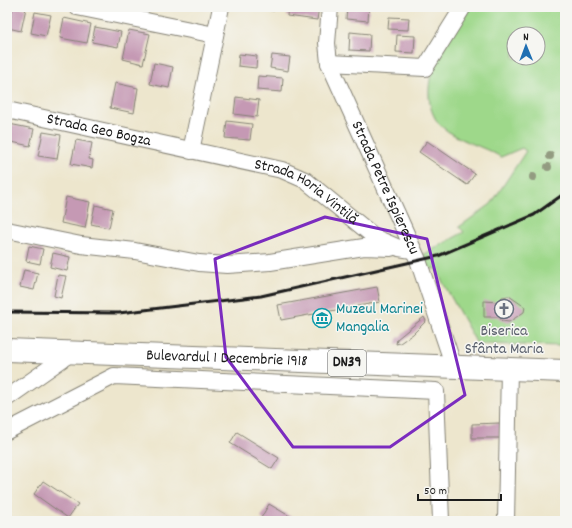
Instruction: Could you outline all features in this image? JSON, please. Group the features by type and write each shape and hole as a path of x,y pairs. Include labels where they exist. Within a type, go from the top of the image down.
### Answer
{"highway":[{"name":"DN39","path":"7,350 71,353"},
{"name":"Bulevardul 1 Decembrie 1918","path":"71,353 565,371"}],"street":[{"path":"77,7 215,35"},
{"path":"191,151 221,7"},
{"name":"Strada Petre Ispierescu","path":"330,7 326,43 329,63 406,249 418,260 454,367"},
{"path":"329,63 425,68 462,7"},
{"name":"Strada Geo Bogza","path":"7,110 191,151"},
{"name":"Strada Horia Vintilă","path":"191,151 282,170 305,180 376,238 406,249"},
{"path":"7,230 81,245 135,251 200,263 227,265 270,262 364,247 406,249"},
{"path":"7,398 71,353"},
{"path":"506,521 509,369"},
{"path":"7,431 114,376 436,391 441,521"}],"highlighted area":[{"path":"325,217 427,239 465,395 390,447 293,447 226,357 215,259"}],"green space":[{"path":"470,7 565,7 565,346 477,344 435,268 429,270 423,255 464,232 459,227 491,204 526,151 522,148 501,157 455,136 441,126 432,112 429,86 432,70 443,48"}],"building":[{"path":"13,7 26,8 21,31 8,28"},
{"path":"259,7 274,7 274,11 259,9"},
{"path":"288,7 319,7 317,20 287,16"},
{"path":"347,7 369,7 368,21 346,19"},
{"path":"35,12 51,15 46,36 31,33"},
{"path":"389,17 409,18 408,30 388,29"},
{"path":"64,18 91,24 87,43 60,38"},
{"path":"95,27 121,32 118,47 92,42"},
{"path":"129,30 150,34 143,64 123,59"},
{"path":"350,32 370,34 369,51 349,50"},
{"path":"397,35 415,36 414,53 396,52"},
{"path":"239,54 257,56 256,68 238,66"},
{"path":"272,55 290,57 288,71 270,68"},
{"path":"154,63 173,67 169,88 150,84"},
{"path":"258,76 283,78 282,92 257,90"},
{"path":"115,83 138,88 134,113 110,108"},
{"path":"236,97 259,100 257,117 234,114"},
{"path":"227,121 252,124 250,140 225,138"},
{"path":"9,124 34,129 30,146 7,141"},
{"path":"43,132 61,135 57,159 38,156"},
{"path":"76,140 92,143 89,159 93,160 92,168 71,164"},
{"path":"427,141 475,174 467,185 419,152"},
{"path":"66,197 90,202 85,228 61,223"},
{"path":"95,205 113,209 109,228 91,224"},
{"path":"29,246 43,249 40,264 26,261"},
{"path":"53,253 70,257 67,271 50,267"},
{"path":"24,270 38,273 34,290 20,287"},
{"path":"58,275 66,276 61,298 54,296"},
{"path":"377,287 380,302 281,320 278,305"},
{"name":"Biserica Sfânta Maria","path":"509,296 525,307 524,312 509,322 502,321 499,317 484,317 484,301 499,302 502,297"},
{"path":"424,317 426,321 413,334 396,344 397,339"},
{"path":"500,423 500,438 472,438 472,424"},
{"path":"237,432 279,458 272,469 230,443"},
{"path":"43,481 78,504 68,518 34,494"},
{"path":"269,504 298,521 265,521 261,518"}],"railway":[{"path":"7,312 119,313 261,296 438,256 534,215 565,193"}],"place":[{"name":"Biserica Sfânta Maria","path":"504,309"},
{"name":"Muzeul Marinei Mangalia","path":"322,318"}]}
